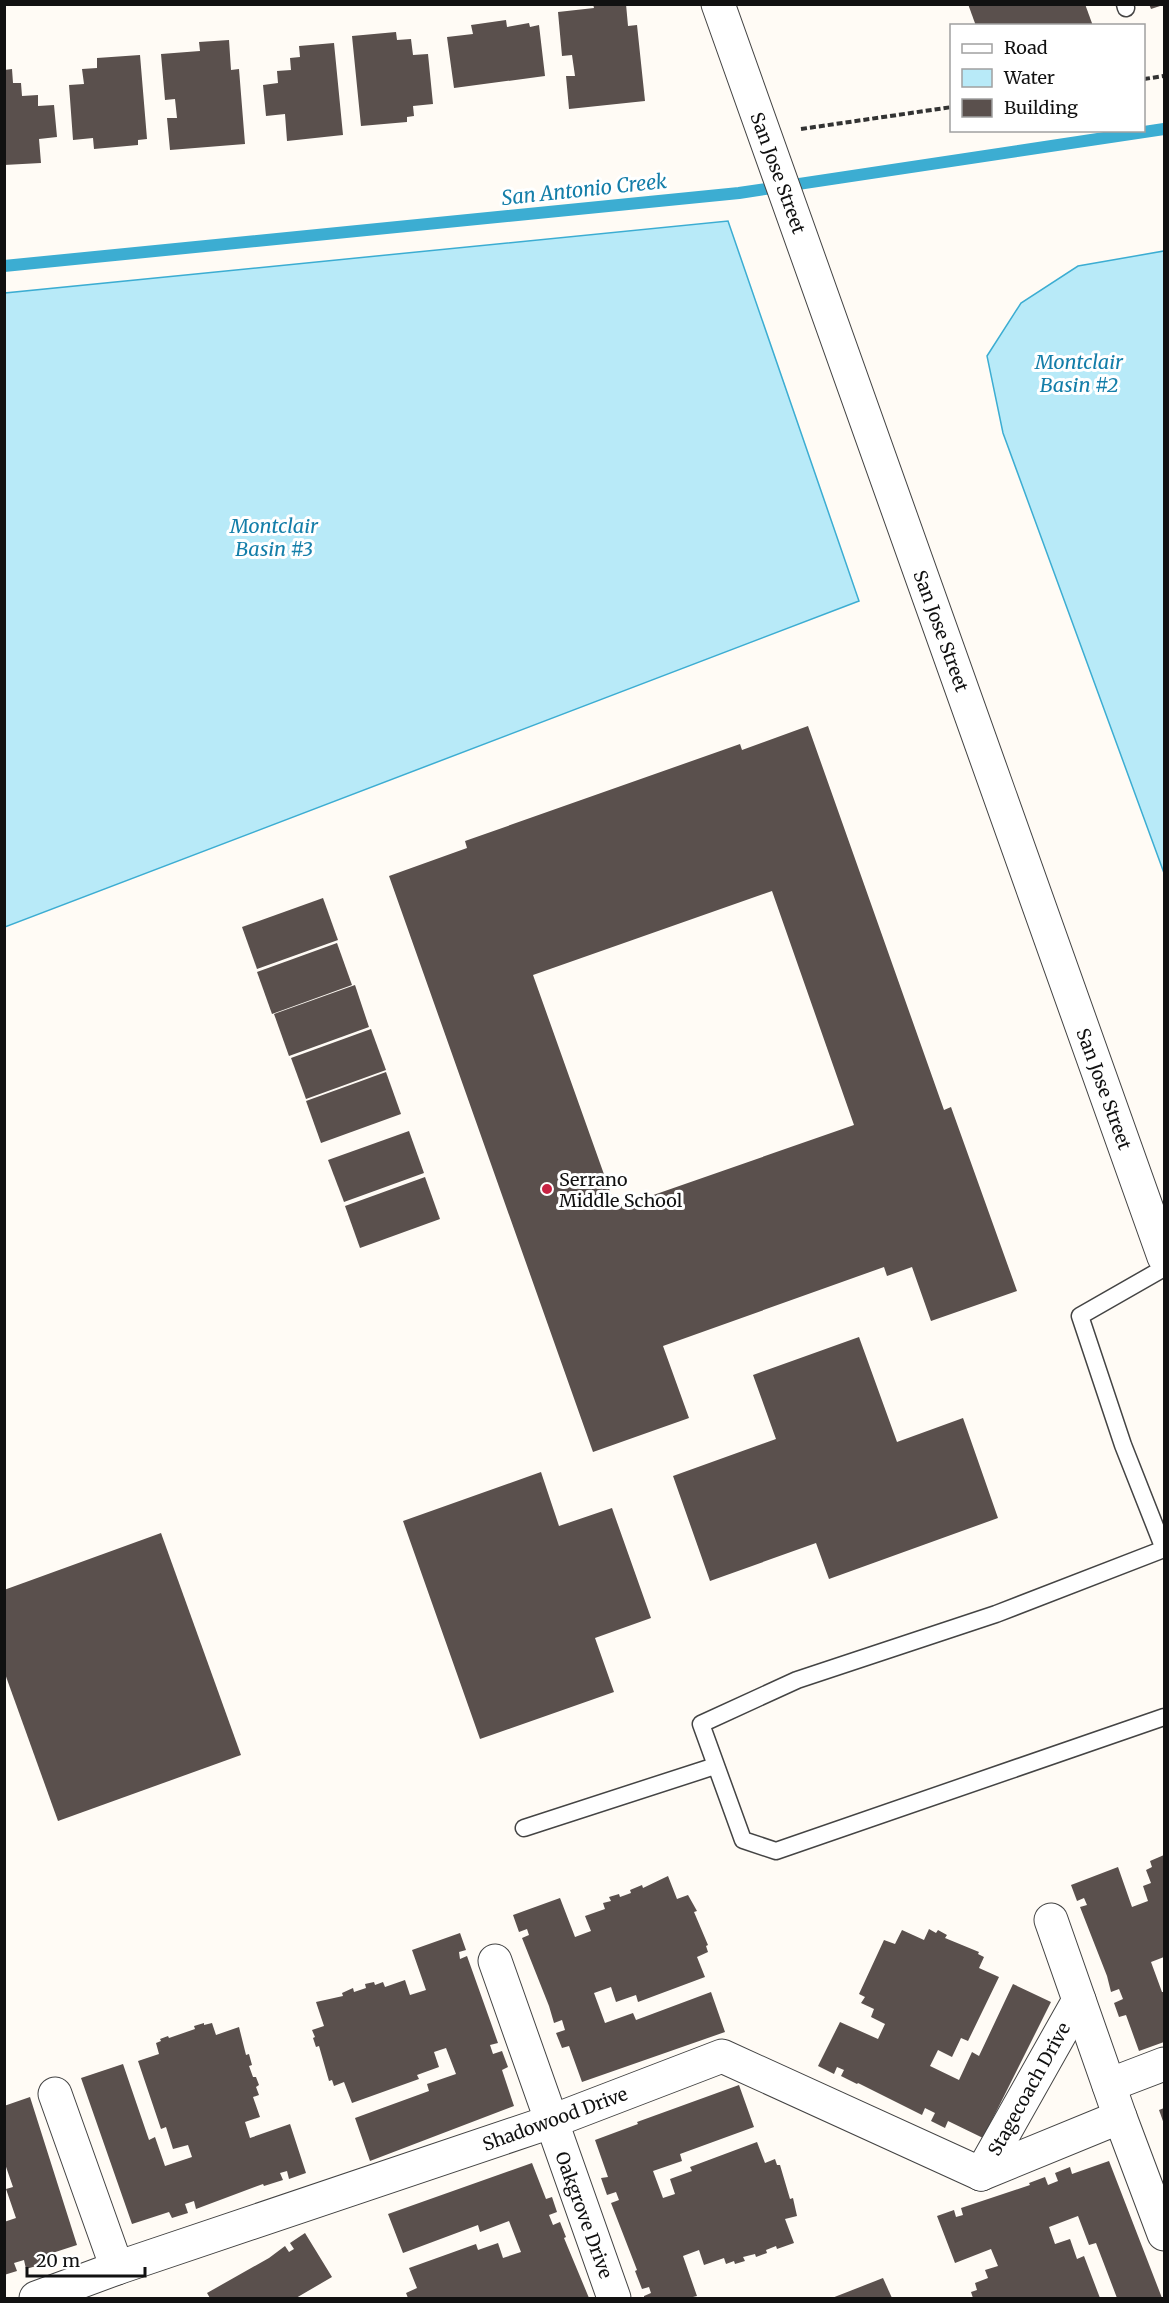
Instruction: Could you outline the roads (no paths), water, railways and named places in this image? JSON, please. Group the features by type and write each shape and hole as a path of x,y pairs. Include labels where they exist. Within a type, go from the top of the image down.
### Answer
{"street":[{"name":"San Jose Street","path":"718,4 1164,1257"},
{"name":"Stagecoach Drive","path":"1051,1920 1164,2234"},
{"name":"Oakgrove Drive","path":"495,1961 614,2298"},
{"name":"Stagecoach Drive","path":"981,2174 1079,2000"},
{"name":"Shadowood Drive","path":"36,2298 101,2282 550,2122 722,2056 981,2174"},
{"path":"1109,2085 1164,2064"},
{"path":"55,2094 101,2282"},
{"name":"Stagecoach Drive","path":"981,2174 1120,2117"}],"lane":[{"path":"1164,1268 1080,1316 1123,1445 1164,1549 996,1614 797,1680 701,1724 743,1840 776,1851 1164,1717"},
{"path":"524,1828 715,1766"}],"water":[{"name":"Montclair Basin #3","path":"728,221 859,601 5,927 5,293"},
{"name":"Montclair Basin #2","path":"1164,251 1164,873 1003,433 987,356 1021,303 1078,266"}],"waterway":[{"name":"San Antonio Creek","path":"1145,132 1164,129"},
{"name":"San Antonio Creek","path":"4,266 739,193 1144,132"}],"place":[{"name":"Serrano Middle School","path":"547,1189"}]}
